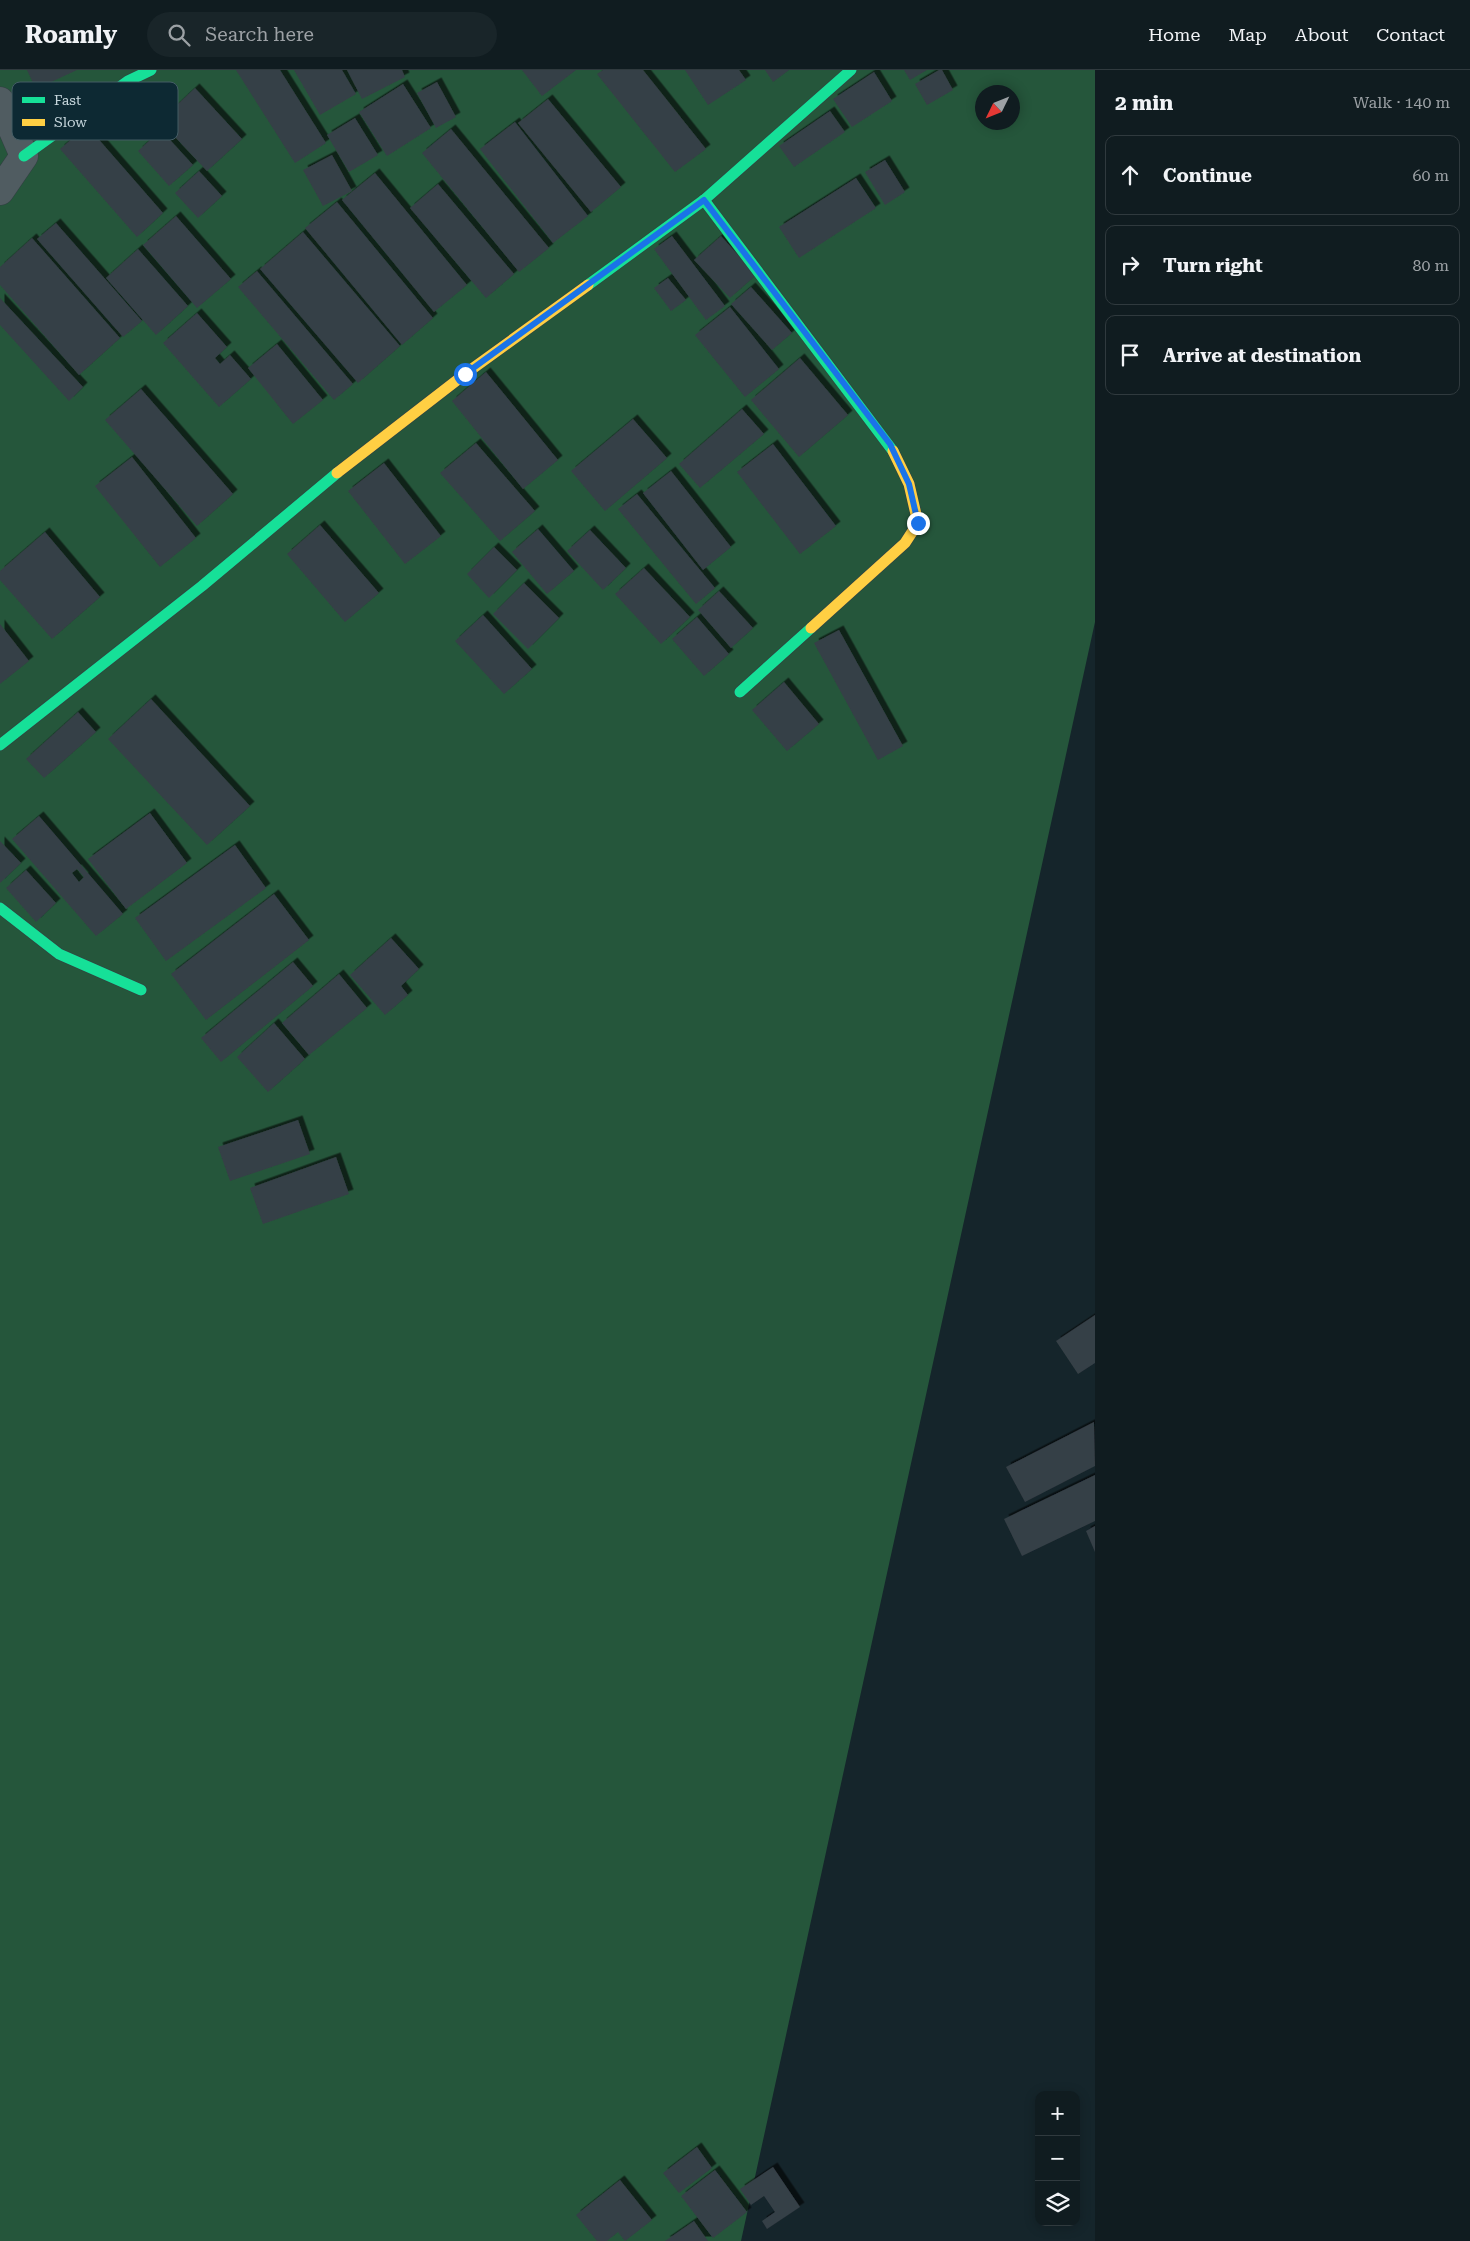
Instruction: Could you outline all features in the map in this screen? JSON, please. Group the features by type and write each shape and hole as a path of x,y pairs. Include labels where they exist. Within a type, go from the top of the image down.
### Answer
{"street":[{"path":"127,82 151,70"},
{"path":"0,745 202,586 335,474 465,374 704,200 851,70"},
{"path":"0,101 12,128"},
{"path":"17,140 24,156"},
{"path":"0,191 24,156 46,140"},
{"path":"704,200 890,444 909,484 918,523 905,543 740,692"},
{"path":"0,908 59,954 141,990"}],"green space":[{"path":"0,70 1095,70 1095,622 741,2241 0,2241"}],"building":[{"path":"27,70 77,70 51,82 33,82"},
{"path":"236,70 280,70 326,143 295,163"},
{"path":"294,70 342,70 356,94 320,115"},
{"path":"347,70 402,70 405,77 362,99"},
{"path":"522,70 576,70 542,96"},
{"path":"603,70 643,70 706,149 675,172 597,74"},
{"path":"685,70 739,70 746,80 708,105"},
{"path":"765,70 789,70 773,82"},
{"path":"904,70 927,70 910,80"},
{"path":"942,70 953,90 927,105 915,84"},
{"path":"874,72 892,101 852,127 833,99"},
{"path":"437,82 456,117 436,128 417,93"},
{"path":"403,84 431,128 387,156 359,112"},
{"path":"195,88 242,139 207,171 178,140 178,104"},
{"path":"548,99 621,187 591,212 518,123"},
{"path":"830,111 845,132 794,167 779,146"},
{"path":"355,118 378,155 349,172 327,135"},
{"path":"515,122 588,216 553,243 480,149"},
{"path":"451,129 549,248 519,272 422,153"},
{"path":"71,140 99,140 163,213 137,237 60,149"},
{"path":"150,140 170,140 193,165 169,186 138,151"},
{"path":"332,155 352,191 323,206 303,170"},
{"path":"885,160 905,192 885,205 865,172"},
{"path":"199,171 222,196 198,218 175,193"},
{"path":"375,173 467,285 434,312 342,200"},
{"path":"856,178 876,208 799,258 779,227"},
{"path":"438,184 514,274 486,298 410,208"},
{"path":"337,202 433,318 402,345 305,228"},
{"path":"176,216 231,279 197,308 143,245"},
{"path":"56,223 142,321 123,337 37,239"},
{"path":"303,232 400,346 358,383 260,269"},
{"path":"672,236 725,306 706,320 654,249"},
{"path":"721,236 756,275 730,298 694,260"},
{"path":"32,238 120,338 79,375 0,285 0,267"},
{"path":"138,249 188,306 156,335 106,278"},
{"path":"257,271 353,384 334,400 238,287"},
{"path":"668,278 686,300 671,311 654,288"},
{"path":"751,287 792,333 772,350 731,304"},
{"path":"0,298 83,387 69,401 0,325"},
{"path":"730,307 779,369 745,397 695,335"},
{"path":"197,313 227,347 215,358 220,364 230,355 251,379 219,407 163,343"},
{"path":"277,344 323,400 293,424 248,368"},
{"path":"800,358 848,415 799,457 751,400"},
{"path":"486,372 558,460 523,489 452,401"},
{"path":"141,389 233,494 197,526 105,420"},
{"path":"742,409 764,434 700,488 679,464"},
{"path":"633,419 667,458 605,511 571,471"},
{"path":"476,443 535,511 500,541 440,473"},
{"path":"773,444 836,526 800,554 737,472"},
{"path":"132,457 196,538 160,567 95,486"},
{"path":"384,463 441,536 405,564 348,491"},
{"path":"671,471 731,547 703,570 643,493"},
{"path":"637,494 715,588 696,604 618,509"},
{"path":"320,525 379,593 345,622 287,554"},
{"path":"538,529 574,571 547,594 512,552"},
{"path":"590,530 626,568 603,590 567,551"},
{"path":"45,532 100,597 52,639 0,580 0,571"},
{"path":"494,547 517,570 489,598 467,574"},
{"path":"644,568 690,617 661,644 615,594"},
{"path":"524,583 559,618 528,649 493,614"},
{"path":"719,591 753,628 731,648 698,610"},
{"path":"483,615 532,669 504,694 455,641"},
{"path":"697,617 729,654 704,676 672,639"},
{"path":"0,624 29,661 0,684"},
{"path":"839,630 903,746 878,760 814,643"},
{"path":"784,682 819,724 787,751 752,710"},
{"path":"151,699 250,806 207,845 108,739"},
{"path":"78,712 96,732 44,778 26,759"},
{"path":"150,813 187,863 126,909 88,859"},
{"path":"39,816 123,914 96,936 12,839","holes":["77,869 84,877 79,882 72,873"]},
{"path":"0,841 21,863 0,883"},
{"path":"235,845 266,888 166,961 135,918"},
{"path":"26,870 56,903 36,922 6,888"},
{"path":"274,894 309,940 206,1020 171,974"},
{"path":"391,938 419,969 401,986 408,995 385,1015 350,975"},
{"path":"293,962 313,986 221,1062 201,1038"},
{"path":"339,974 367,1008 309,1055 282,1023"},
{"path":"274,1023 305,1059 268,1092 237,1057"},
{"path":"298,1120 310,1154 230,1181 218,1147"},
{"path":"336,1157 349,1194 263,1224 250,1188"},
{"path":"1095,1315 1095,1363 1078,1374 1056,1341"},
{"path":"1094,1422 1095,1466 1025,1502 1006,1467"},
{"path":"1095,1475 1095,1521 1022,1556 1004,1519"},
{"path":"1095,1526 1095,1552 1086,1531"},
{"path":"697,2147 712,2168 679,2193 663,2173"},
{"path":"773,2167 800,2207 767,2229 762,2221 775,2212 764,2196 751,2205 740,2189"},
{"path":"715,2170 747,2212 713,2238 681,2196"},
{"path":"620,2180 652,2220 625,2241 618,2232 607,2241 597,2241 576,2215"},
{"path":"694,2221 708,2241 665,2241"}],"traffic: fast":[{"path":"127,82 151,70"},
{"path":"588,285 704,200 851,70"},
{"path":"24,156 46,140"},
{"path":"704,200 893,451"},
{"path":"0,745 202,586 337,473"},
{"path":"740,692 811,628"},
{"path":"0,908 59,954 141,990"}],"traffic: slow":[{"path":"337,473 465,374 588,285"},
{"path":"811,628 905,543 918,523 909,484 893,451"}],"route":[{"path":"465,374 704,200 890,444 909,484 918,523"}]}
